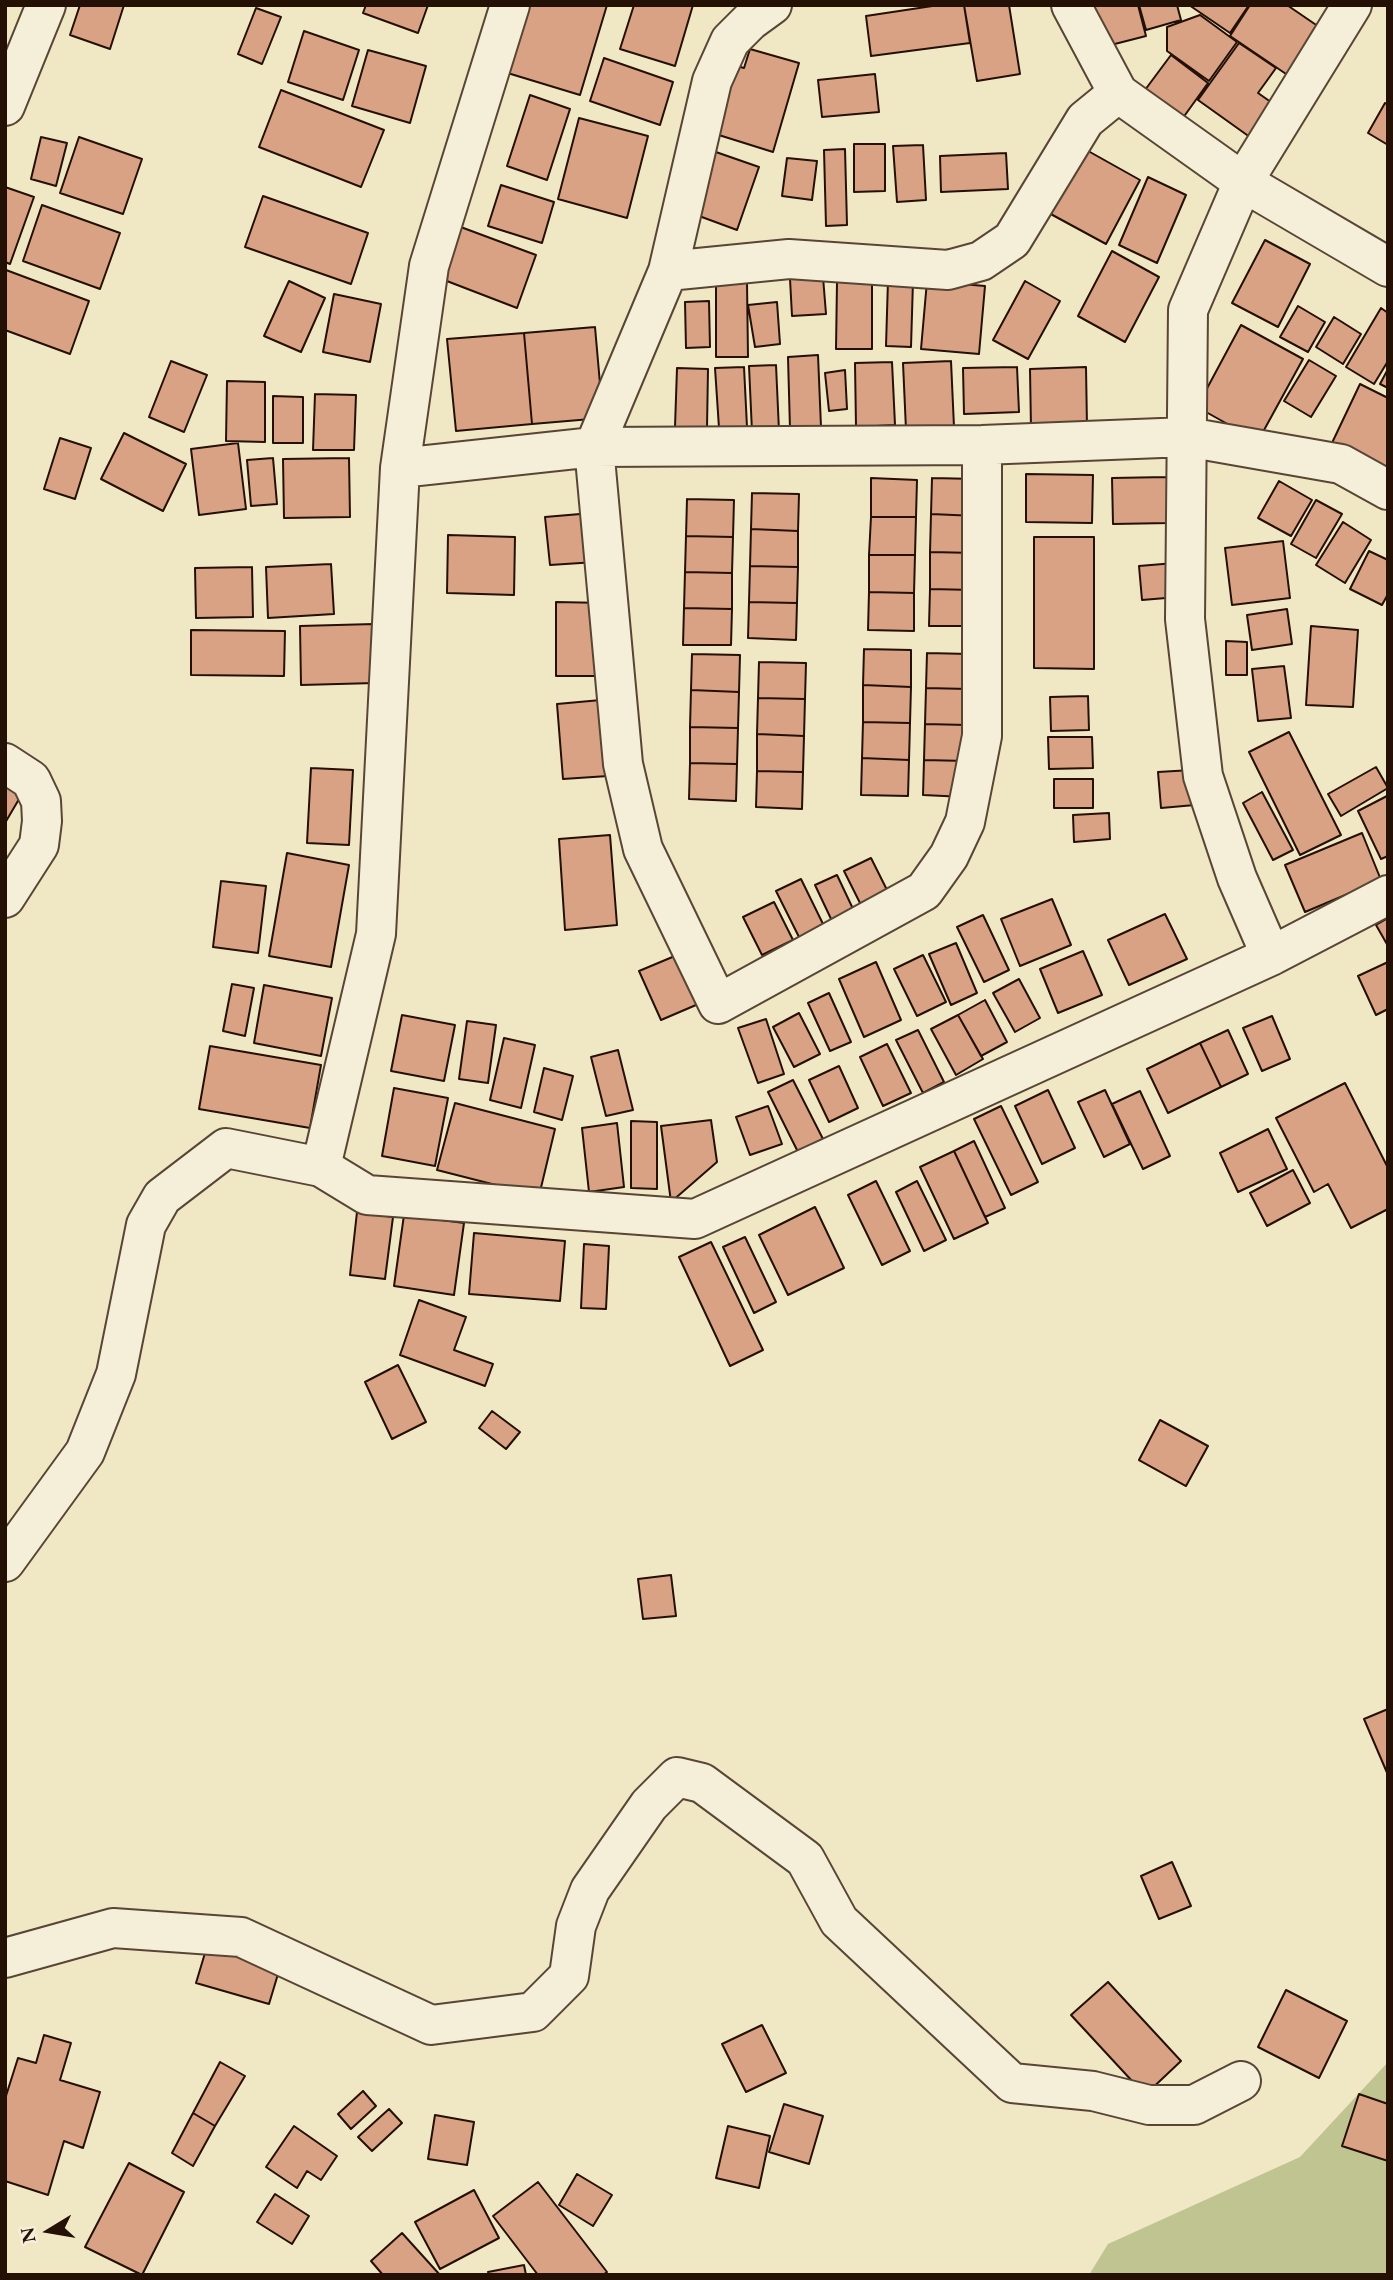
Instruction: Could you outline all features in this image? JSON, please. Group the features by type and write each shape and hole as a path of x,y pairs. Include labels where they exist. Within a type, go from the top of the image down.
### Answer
{"street":[{"path":"5,106 46,5"},
{"path":"321,1167 376,934 400,468 429,265 510,5"},
{"path":"772,5 750,21 730,41 712,81 668,271 594,447 623,764 643,849 718,1004 924,891 949,856 965,822 982,736 982,445"},
{"path":"1071,5 1118,93 1243,182 1388,267"},
{"path":"1271,956 1237,878 1203,776 1185,619 1188,310 1243,182 1352,5"},
{"path":"668,271 789,260 948,270 981,261 1012,240 1085,120 1118,93"},
{"path":"400,468 594,447 982,445 1187,437 1340,464 1388,490"},
{"path":"5,763 31,780 41,801 43,821 39,845 5,898"},
{"path":"5,1562 85,1452 116,1374 146,1225 162,1197 226,1148 321,1167 367,1195 695,1219 1271,956 1388,895"},
{"path":"5,1958 113,1928 241,1937 431,2025 533,2012 569,1976 576,1926 590,1890 649,1805 677,1777 702,1783 805,1859 839,1921 1012,2083 1093,2091 1149,2105 1194,2105 1241,2081"}],"green space":[{"path":"1388,2062 1388,2275 1089,2275 1108,2244 1300,2157"}],"building":[{"path":"80,5 124,5 110,49 70,35"},
{"path":"366,5 428,5 418,33 363,13"},
{"path":"522,5 607,5 580,95 501,71"},
{"path":"634,5 693,5 675,66 620,49"},
{"path":"939,5 964,5 970,43 871,56 866,16"},
{"path":"964,5 1009,5 1020,74 977,81"},
{"path":"1092,5 1138,5 1146,36 1103,47"},
{"path":"1139,5 1177,5 1181,20 1146,30"},
{"path":"1189,5 1249,5 1230,33"},
{"path":"1250,5 1287,5 1325,31 1292,78 1230,36"},
{"path":"256,8 281,17 262,64 238,54"},
{"path":"1200,15 1237,42 1209,81 1167,51 1167,27"},
{"path":"304,31 359,50 343,100 288,82"},
{"path":"1239,43 1276,68 1258,93 1278,107 1254,140 1198,100"},
{"path":"750,49 799,63 773,152 706,131 726,63 744,68"},
{"path":"368,50 426,66 410,123 352,106"},
{"path":"1171,55 1208,83 1180,122 1142,94"},
{"path":"604,58 673,82 660,125 590,101"},
{"path":"875,74 879,112 822,117 818,80"},
{"path":"281,90 384,130 361,187 259,147"},
{"path":"530,95 570,109 547,180 507,166"},
{"path":"1385,103 1388,105 1388,145 1368,133"},
{"path":"579,118 648,136 627,218 558,199"},
{"path":"41,137 67,143 56,186 31,179"},
{"path":"79,137 142,159 123,214 60,193"},
{"path":"854,144 885,144 885,191 854,192"},
{"path":"923,145 926,200 897,202 893,146"},
{"path":"1081,147 1140,180 1106,244 1047,212"},
{"path":"845,149 847,225 826,226 824,150"},
{"path":"713,151 759,167 737,230 691,213"},
{"path":"1006,153 1008,189 941,192 940,156"},
{"path":"787,158 817,161 812,200 782,196"},
{"path":"1148,177 1186,195 1157,263 1119,245"},
{"path":"501,185 554,202 542,243 488,226"},
{"path":"5,187 34,197 10,264 5,262"},
{"path":"263,196 368,233 351,284 245,247"},
{"path":"42,205 120,233 100,289 23,261"},
{"path":"458,226 536,255 517,308 439,278"},
{"path":"1265,240 1310,264 1278,327 1232,303"},
{"path":"1112,251 1159,277 1125,342 1078,316"},
{"path":"6,270 89,301 70,354 5,330"},
{"path":"823,277 826,314 792,316 790,279"},
{"path":"888,280 913,281 911,347 886,346"},
{"path":"289,281 325,298 301,352 264,336"},
{"path":"927,281 985,286 979,354 921,349"},
{"path":"1025,281 1060,301 1028,359 993,340"},
{"path":"716,282 747,282 748,357 716,357"},
{"path":"837,282 872,282 872,349 836,349"},
{"path":"334,294 381,304 370,362 323,352"},
{"path":"709,301 710,347 686,348 685,302"},
{"path":"777,302 780,344 755,347 748,305"},
{"path":"1298,306 1325,322 1308,352 1280,337"},
{"path":"1381,308 1388,313 1388,361 1374,384 1346,367"},
{"path":"1334,317 1361,334 1343,364 1316,347"},
{"path":"1241,325 1303,359 1258,441 1197,407"},
{"path":"595,327 603,418 532,424 524,333"},
{"path":"524,333 532,424 456,431 447,339"},
{"path":"818,355 821,427 790,429 788,357"},
{"path":"1309,360 1336,376 1311,417 1284,401"},
{"path":"171,361 207,375 184,432 149,417"},
{"path":"951,361 954,427 906,430 903,363"},
{"path":"892,362 895,425 856,427 855,363"},
{"path":"776,365 779,431 752,432 749,366"},
{"path":"744,367 747,427 719,428 715,368"},
{"path":"1017,367 1019,412 964,414 963,368"},
{"path":"1086,367 1087,427 1031,429 1030,369"},
{"path":"677,368 708,369 707,428 675,427"},
{"path":"1388,369 1388,388 1380,384"},
{"path":"845,370 847,409 829,411 825,373"},
{"path":"227,381 265,382 265,442 226,441"},
{"path":"1360,384 1388,398 1388,474 1331,445"},
{"path":"315,394 356,395 354,450 313,450"},
{"path":"273,396 303,397 303,443 273,443"},
{"path":"124,433 186,464 163,511 101,479"},
{"path":"60,438 91,448 75,499 44,489"},
{"path":"238,443 246,509 199,515 191,449"},
{"path":"273,458 277,504 251,506 247,460"},
{"path":"349,458 350,517 284,518 283,459"},
{"path":"1026,474 1093,475 1092,523 1026,522"},
{"path":"1168,477 1169,523 1113,524 1112,478"},
{"path":"871,478 917,480 916,517 871,517"},
{"path":"932,478 976,479 976,516 931,514"},
{"path":"1279,481 1312,500 1291,536 1258,518"},
{"path":"752,493 799,494 798,531 751,529"},
{"path":"687,499 734,500 733,537 686,536"},
{"path":"1316,500 1342,514 1316,558 1291,544"},
{"path":"592,513 596,562 550,565 545,517"},
{"path":"931,514 976,516 975,553 930,552"},
{"path":"871,517 916,517 915,555 869,555"},
{"path":"1343,522 1371,540 1345,583 1316,565"},
{"path":"751,529 798,531 798,567 750,566"},
{"path":"448,535 515,537 514,595 447,593"},
{"path":"686,536 733,537 732,573 685,572"},
{"path":"1034,537 1094,537 1094,669 1034,668"},
{"path":"1283,541 1290,598 1232,605 1225,548"},
{"path":"1369,551 1388,560 1388,594 1382,605 1350,589"},
{"path":"930,552 975,553 974,590 930,589"},
{"path":"869,555 915,555 914,593 869,592"},
{"path":"1175,563 1178,597 1142,600 1139,566"},
{"path":"331,564 334,614 268,618 266,567"},
{"path":"750,566 798,567 797,603 749,602"},
{"path":"252,567 253,617 196,618 195,568"},
{"path":"685,572 732,573 732,609 684,608"},
{"path":"930,589 974,590 973,626 929,626"},
{"path":"869,592 914,593 914,631 868,630"},
{"path":"556,602 605,603 604,676 556,676"},
{"path":"749,602 797,603 796,640 748,638"},
{"path":"684,608 732,609 731,645 683,645"},
{"path":"1287,609 1292,644 1252,650 1247,615"},
{"path":"374,624 375,683 301,685 300,626"},
{"path":"1311,626 1358,630 1353,707 1306,705"},
{"path":"191,630 285,631 284,676 191,675"},
{"path":"1226,641 1247,642 1247,675 1226,675"},
{"path":"864,649 911,650 911,687 863,685"},
{"path":"927,653 969,654 968,689 926,688"},
{"path":"692,654 740,655 739,692 691,690"},
{"path":"759,662 806,663 805,699 758,698"},
{"path":"1284,666 1291,718 1258,721 1252,669"},
{"path":"863,685 911,687 910,723 863,722"},
{"path":"926,688 968,689 967,725 925,724"},
{"path":"691,690 739,692 738,728 690,727"},
{"path":"1088,696 1089,730 1051,731 1050,697"},
{"path":"758,698 805,699 804,736 757,734"},
{"path":"601,700 608,776 563,779 557,704"},
{"path":"863,722 910,723 909,760 862,758"},
{"path":"925,724 967,725 966,761 924,760"},
{"path":"690,727 738,728 737,764 690,763"},
{"path":"1289,732 1341,835 1300,855 1249,752"},
{"path":"757,734 804,736 803,772 757,771"},
{"path":"1048,737 1092,737 1093,768 1049,769"},
{"path":"862,758 909,760 908,796 861,795"},
{"path":"924,760 966,761 965,797 923,795"},
{"path":"690,763 737,764 736,801 689,799"},
{"path":"1376,767 1388,788 1341,816 1328,794"},
{"path":"311,768 353,770 349,845 307,843"},
{"path":"1192,770 1195,805 1161,808 1158,772"},
{"path":"757,771 803,772 802,809 756,807"},
{"path":"1054,779 1093,779 1093,808 1054,808"},
{"path":"5,784 22,794 5,823"},
{"path":"1262,792 1293,850 1273,860 1243,803"},
{"path":"1387,796 1388,856 1381,859 1358,811"},
{"path":"1109,813 1110,839 1074,842 1073,815"},
{"path":"1362,833 1381,880 1305,912 1285,865"},
{"path":"610,835 617,925 565,930 559,839"},
{"path":"287,853 349,865 331,967 269,956"},
{"path":"871,858 889,894 862,907 844,871"},
{"path":"837,875 854,911 832,921 815,885"},
{"path":"801,879 824,926 800,939 776,891"},
{"path":"221,881 266,886 258,953 213,947"},
{"path":"1052,899 1071,945 1020,966 1001,919"},
{"path":"774,902 793,940 762,955 743,917"},
{"path":"1165,914 1187,959 1129,985 1108,940"},
{"path":"983,915 1009,970 984,982 957,927"},
{"path":"1388,918 1388,946 1376,925"},
{"path":"956,943 977,993 951,1005 929,954"},
{"path":"1083,951 1102,995 1058,1013 1040,969"},
{"path":"682,953 703,1002 661,1020 639,971"},
{"path":"923,955 946,1002 917,1016 894,969"},
{"path":"876,962 901,1020 864,1037 839,979"},
{"path":"1388,962 1388,1009 1376,1015 1358,976"},
{"path":"1019,979 1040,1018 1015,1032 993,993"},
{"path":"232,984 254,988 245,1036 223,1031"},
{"path":"264,985 332,998 321,1056 254,1043"},
{"path":"829,993 851,1042 830,1051 808,1003"},
{"path":"985,1000 1007,1042 981,1056 958,1015"},
{"path":"799,1013 820,1054 794,1067 773,1027"},
{"path":"402,1015 455,1025 444,1081 391,1071"},
{"path":"958,1015 983,1059 956,1075 931,1029"},
{"path":"1272,1016 1290,1059 1262,1071 1243,1028"},
{"path":"766,1019 784,1074 758,1083 738,1028"},
{"path":"467,1021 496,1025 488,1083 459,1079"},
{"path":"918,1030 944,1082 923,1093 896,1040"},
{"path":"1228,1030 1248,1074 1221,1087 1200,1043"},
{"path":"504,1038 535,1045 521,1108 490,1100"},
{"path":"1200,1043 1221,1087 1168,1113 1147,1069"},
{"path":"887,1044 911,1093 883,1106 860,1057"},
{"path":"210,1046 321,1065 310,1128 199,1109"},
{"path":"618,1050 633,1110 606,1116 591,1057"},
{"path":"839,1066 858,1108 829,1122 809,1080"},
{"path":"544,1068 573,1076 562,1120 534,1112"},
{"path":"793,1080 823,1139 798,1152 768,1092"},
{"path":"1345,1083 1388,1168 1388,1209 1351,1228 1328,1184 1314,1192 1276,1118"},
{"path":"394,1088 448,1098 435,1166 382,1156"},
{"path":"1048,1090 1075,1148 1042,1164 1015,1106"},
{"path":"1105,1090 1130,1144 1104,1157 1078,1102"},
{"path":"1140,1091 1170,1156 1143,1169 1112,1104"},
{"path":"455,1103 555,1129 539,1196 437,1170"},
{"path":"768,1106 782,1144 750,1155 736,1117"},
{"path":"1001,1106 1038,1182 1011,1195 974,1119"},
{"path":"711,1120 717,1162 671,1202 661,1126"},
{"path":"631,1121 657,1122 657,1189 631,1188"},
{"path":"617,1123 624,1187 589,1192 582,1128"},
{"path":"1268,1129 1287,1169 1238,1192 1220,1153"},
{"path":"974,1141 1005,1208 985,1217 954,1151"},
{"path":"954,1151 988,1223 954,1239 920,1167"},
{"path":"1293,1170 1310,1203 1267,1226 1250,1193"},
{"path":"876,1181 910,1251 882,1265 848,1195"},
{"path":"917,1181 946,1240 924,1251 896,1192"},
{"path":"815,1207 844,1268 788,1295 759,1235"},
{"path":"357,1212 393,1217 385,1279 350,1275"},
{"path":"404,1215 464,1223 454,1295 394,1286"},
{"path":"474,1233 565,1241 560,1301 469,1294"},
{"path":"745,1237 776,1302 754,1313 723,1247"},
{"path":"711,1242 763,1350 730,1366 679,1257"},
{"path":"584,1244 609,1246 606,1309 581,1308"},
{"path":"419,1300 466,1317 454,1350 493,1364 485,1386 400,1355"},
{"path":"398,1365 426,1422 392,1439 365,1382"},
{"path":"492,1411 520,1432 506,1449 479,1428"},
{"path":"1160,1420 1208,1446 1186,1486 1139,1460"},
{"path":"671,1575 676,1616 643,1619 638,1579"},
{"path":"1388,1709 1388,1775 1364,1719"},
{"path":"1172,1862 1191,1906 1159,1919 1141,1876"},
{"path":"208,1943 281,1964 269,2004 196,1983"},
{"path":"1108,1982 1181,2061 1145,2095 1071,2015"},
{"path":"1286,1990 1347,2021 1319,2078 1258,2047"},
{"path":"762,2025 786,2073 746,2092 722,2044"},
{"path":"44,2035 71,2043 60,2080 100,2092 83,2148 64,2141 48,2195 5,2181 5,2099 18,2058 36,2063"},
{"path":"220,2062 245,2076 215,2126 193,2113"},
{"path":"363,2091 376,2106 351,2129 338,2114"},
{"path":"1359,2094 1388,2104 1388,2161 1342,2146"},
{"path":"784,2104 823,2116 809,2164 769,2152"},
{"path":"389,2109 402,2123 372,2151 358,2137"},
{"path":"193,2113 215,2126 193,2166 172,2153"},
{"path":"435,2115 474,2122 467,2165 428,2159"},
{"path":"294,2126 337,2156 321,2180 307,2171 297,2188 266,2167"},
{"path":"728,2126 770,2136 759,2188 716,2178"},
{"path":"129,2163 184,2192 142,2275 85,2247"},
{"path":"577,2174 612,2195 593,2226 559,2205"},
{"path":"538,2182 607,2272 603,2275 538,2275 493,2216"},
{"path":"474,2190 499,2238 440,2269 415,2222"},
{"path":"275,2194 309,2216 292,2244 257,2222"},
{"path":"402,2233 440,2275 383,2275 371,2261"},
{"path":"524,2265 526,2275 489,2275 488,2272"}]}
